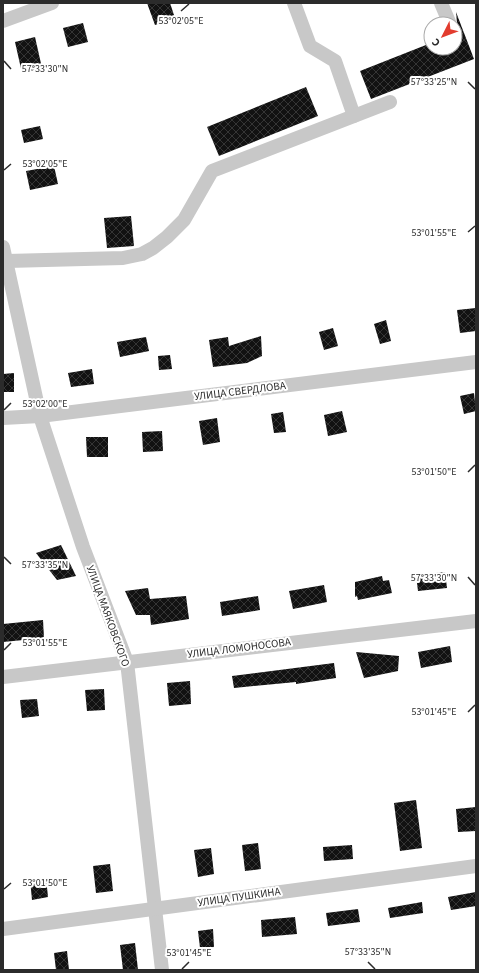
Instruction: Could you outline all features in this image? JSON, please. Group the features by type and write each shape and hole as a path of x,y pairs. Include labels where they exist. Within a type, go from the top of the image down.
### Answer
{"street":[{"path":"3,21 52,3"},
{"path":"294,3 310,46 335,61 354,116"},
{"path":"441,3 446,16"},
{"path":"5,254 122,258 142,254 153,248 167,237 184,220 212,171 390,102"},
{"name":"УЛИЦА МАЯКОВСКОГО","path":"5,254 40,416 83,547 127,662 162,970"},
{"name":"УЛИЦА СВЕРДЛОВА","path":"3,418 40,416 476,362"},
{"name":"УЛИЦА ЛОМОНОСОВА","path":"3,677 476,621"},
{"name":"УЛИЦА ПУШКИНА","path":"3,929 476,866"}],"building":[{"path":"147,3 170,3 175,18 155,25"},
{"path":"83,23 88,42 68,47 63,28"},
{"path":"463,30 474,59 371,99 360,71 423,46 423,56 463,56"},
{"path":"35,37 42,68 22,73 15,42"},
{"path":"306,87 318,116 219,156 207,127"},
{"path":"40,126 43,139 24,143 21,130"},
{"path":"54,166 58,184 30,190 26,171"},
{"path":"131,216 134,246 107,248 104,218"},
{"path":"476,308 476,331 460,333 457,310"},
{"path":"386,320 391,341 380,344 374,324"},
{"path":"333,328 338,346 324,350 319,332"},
{"path":"261,336 262,356 247,363 213,367 209,340 228,337 229,346"},
{"path":"146,337 149,351 120,357 117,342"},
{"path":"170,355 172,369 159,370 158,356"},
{"path":"92,369 94,384 71,387 68,373"},
{"path":"14,373 14,392 3,392 3,374"},
{"path":"474,393 476,411 464,414 460,396"},
{"path":"342,411 347,432 328,436 324,415"},
{"path":"283,412 286,432 274,433 271,414"},
{"path":"217,418 220,442 203,445 199,421"},
{"path":"162,431 163,451 143,452 142,432"},
{"path":"86,437 108,437 108,457 87,457"},
{"path":"61,545 76,576 57,580 36,553"},
{"path":"445,572 447,588 418,591 416,575"},
{"path":"382,576 383,581 389,580 392,593 358,600 357,596 355,597 355,582"},
{"path":"324,585 327,602 293,609 289,591"},
{"path":"148,588 150,599 186,596 189,619 151,625 150,615 136,615 125,591"},
{"path":"258,596 260,610 222,616 220,602"},
{"path":"43,620 44,638 3,642 3,624"},
{"path":"450,646 452,662 421,668 418,652"},
{"path":"356,652 399,656 398,671 364,678"},
{"path":"334,663 336,678 296,684 296,682 234,688 232,676"},
{"path":"190,681 191,704 169,706 167,683"},
{"path":"104,689 105,710 87,711 85,690"},
{"path":"37,699 39,716 22,718 20,700"},
{"path":"416,800 422,848 400,851 394,803"},
{"path":"476,807 476,831 458,832 456,809"},
{"path":"258,843 261,869 245,871 242,845"},
{"path":"352,845 353,859 324,861 323,847"},
{"path":"211,848 214,874 198,877 194,850"},
{"path":"110,864 113,891 96,893 93,866"},
{"path":"46,878 48,897 32,900 30,879"},
{"path":"476,892 476,906 451,910 448,897"},
{"path":"422,902 423,913 390,918 388,908"},
{"path":"358,909 360,922 328,926 326,913"},
{"path":"295,917 297,934 262,937 261,920"},
{"path":"213,929 214,947 200,948 198,931"},
{"path":"135,943 138,970 123,970 120,945"},
{"path":"67,951 69,970 56,970 54,953"}]}
